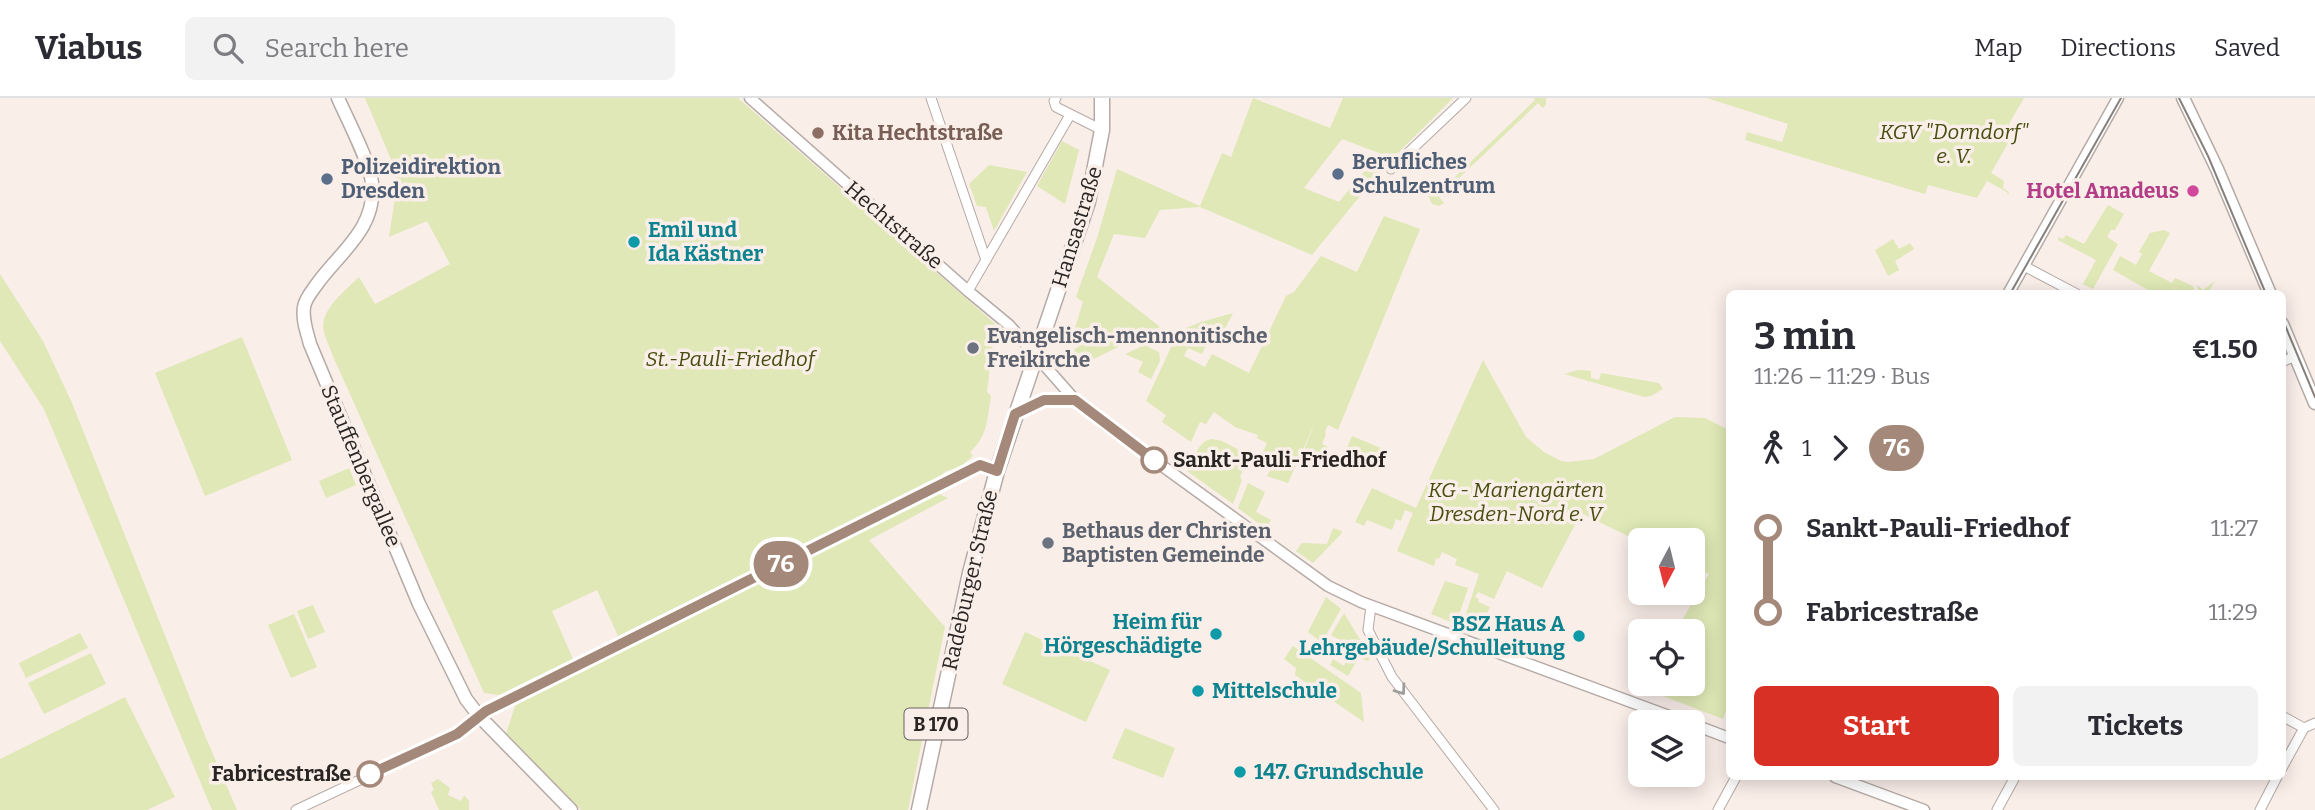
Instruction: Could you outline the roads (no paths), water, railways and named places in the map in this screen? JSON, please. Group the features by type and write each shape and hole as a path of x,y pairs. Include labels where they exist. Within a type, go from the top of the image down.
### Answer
{"main road":[{"name":"Stauffenbergallee","path":"338,98 368,168 372,182 372,201 356,240 310,294 304,305 304,320 310,344 419,604 466,699 479,716 571,810"},
{"name":"Hansastraße","path":"1036,354 1088,202 1102,130 1102,98"},
{"path":"2183,98 2217,169 2268,290"},
{"path":"2286,334 2315,402"},
{"name":"Radeburger Straße","path":"919,810 970,573 997,471 1036,354"}],"street":[{"name":"Hechtstraße","path":"750,98 1009,325 1075,400 1328,586 1371,606 1652,710"},
{"path":"931,98 986,260"},
{"path":"1056,98 1056,107 1102,130"},
{"path":"1391,169 1466,98"},
{"path":"2010,290 2119,98"},
{"path":"968,291 1070,115"},
{"path":"2024,266 2069,290"},
{"path":"2286,360 2295,356"},
{"path":"1015,414 1044,400 1075,400"},
{"path":"296,810 457,734 479,716 980,465 997,471"},
{"path":"1371,606 1368,630 1392,677 1494,810"},
{"path":"2286,718 2304,728"},
{"path":"2286,761 2304,728 2315,723"},
{"name":"Hechtstraße","path":"1705,730 1726,737"},
{"path":"1718,810 1734,780"},
{"path":"1843,780 1924,810"},
{"path":"1997,810 2013,780"},
{"path":"2260,810 2275,780"}],"tram line":[{"path":"2012,290 2121,98"},
{"path":"2179,98 2208,156 2264,290"},
{"path":"2286,328 2315,397"}],"place":[{"name":"Kita Hechtstraße","path":"818,133"},
{"name":"Berufliches Schulzentrum","path":"1338,174"},
{"name":"Polizeidirektion Dresden","path":"327,179"},
{"name":"Hotel Amadeus","path":"2193,191"},
{"name":"Emil und Ida Kästner","path":"634,242"},
{"name":"Evangelisch-mennonitische Freikirche","path":"973,348"},
{"name":"Sankt-Pauli-Friedhof","path":"1154,460"},
{"name":"Bethaus der Christen Baptisten Gemeinde","path":"1048,543"},
{"name":"Heim für Hörgeschädigte","path":"1216,634"},
{"name":"BSZ Haus A Lehrgebäude/Schulleitung","path":"1579,636"},
{"name":"Mittelschule","path":"1198,691"},
{"name":"147. Grundschule","path":"1240,772"},
{"name":"Fabricestraße","path":"370,774"}],"park label":[{"name":"KGV \"Dorndorf\" e. V.","path":"1954,144"},
{"name":"St.-Pauli-Friedhof","path":"730,359"},
{"name":"KG - Mariengärten Dresden-Nord e. V","path":"1516,502"}]}
